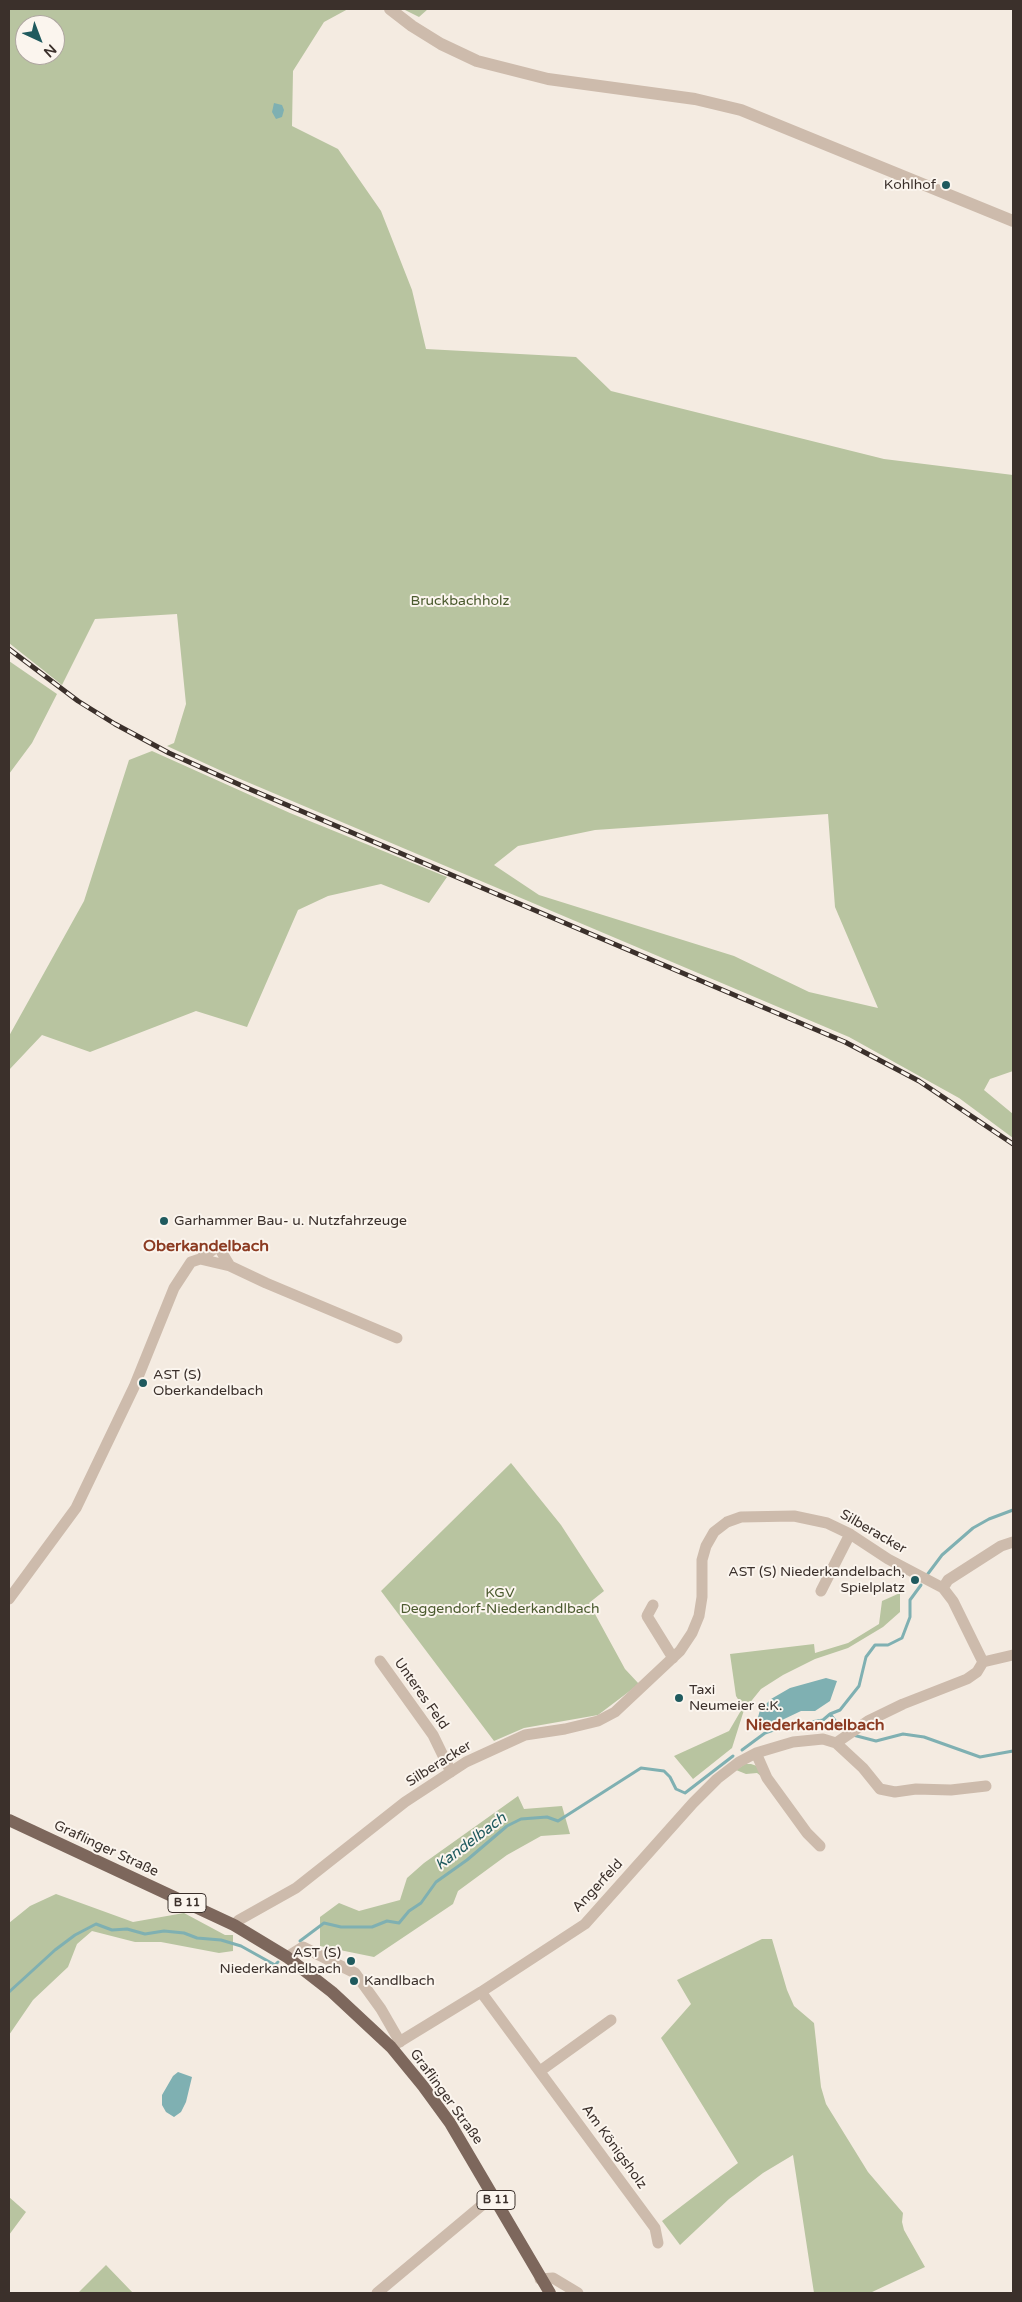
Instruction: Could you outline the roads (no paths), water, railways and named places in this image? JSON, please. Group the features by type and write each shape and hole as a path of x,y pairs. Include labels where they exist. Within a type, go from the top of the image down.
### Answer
{"main road":[{"name":"Graflinger Straße","path":"9,1820 234,1925 287,1957 396,2045 450,2123 540,2279 550,2293"}],"street":[{"path":"390,9 412,26 441,44 477,61 548,79 695,99 741,110 1013,221"},
{"path":"9,1599 76,1508 134,1386 174,1288 191,1262 200,1259 218,1246 230,1266"},
{"path":"200,1259 230,1266 397,1338"},
{"name":"Silberacker","path":"234,1925 239,1920 296,1888 405,1802 466,1762 525,1735 565,1729 598,1720 615,1712 672,1658 692,1633 699,1616 702,1597 702,1560 706,1546 714,1532 727,1522 741,1517 794,1516 827,1523 850,1534 888,1559 943,1588 957,1609 982,1662"},
{"path":"821,1591 850,1534"},
{"path":"943,1588 948,1580 1001,1546 1013,1542"},
{"path":"653,1605 647,1616 672,1658"},
{"path":"986,1786 951,1790 916,1789 895,1792 880,1789 863,1768 836,1743 868,1721 903,1704 967,1679 977,1672 982,1662 1013,1655"},
{"name":"Unteres Feld","path":"380,1661 433,1735 451,1772"},
{"name":"Angerfeld","path":"396,2045 585,1924 699,1797 734,1765 756,1753 793,1742 823,1739 836,1743"},
{"path":"756,1753 767,1778 807,1833 820,1846"},
{"path":"287,1957 303,1947 354,1973 381,2009 396,2045"},
{"name":"Am Königsholz","path":"481,1992 655,2228 658,2243"},
{"path":"540,2072 611,2020"},
{"path":"377,2293 481,2206 495,2198"},
{"path":"540,2279 553,2278 578,2293"}],"water":[{"path":"274,103 282,105 284,110 282,117 276,119 272,112"},
{"path":"826,1678 837,1681 830,1701 815,1711 801,1711 761,1730 757,1721 760,1710 771,1699 790,1688"},
{"path":"178,2072 192,2077 186,2102 181,2112 174,2117 166,2112 162,2105 162,2095 173,2076"}],"waterway":[{"name":"Kandelbach","path":"927,1575 942,1555 973,1528 989,1519 1013,1510"},
{"name":"Kandelbach","path":"742,1750 765,1733 782,1727 823,1720 830,1714 840,1710 859,1686 866,1657 875,1645 888,1645 902,1638 910,1617 910,1600 921,1585"},
{"path":"830,1714 840,1727 847,1732"},
{"path":"853,1735 876,1741 903,1734 924,1737 980,1757 1013,1751"},
{"name":"Kandelbach","path":"300,1941 324,1923 341,1927 372,1927 387,1921 399,1923 409,1911 421,1903 436,1882 467,1860 507,1826 521,1819 547,1817 558,1821 641,1768 664,1771 670,1777 676,1789 685,1793 733,1756"},
{"name":"Kandelbach","path":"9,1992 55,1950 75,1935 96,1924 112,1930 127,1929 145,1934 164,1931 184,1933 197,1938 221,1940 241,1946 275,1965 278,1962"}],"railway":[{"path":"9,649 78,701 115,724 169,753 247,788 845,1042 919,1081 1013,1144"}],"place":[{"name":"Kohlhof","path":"946,185"},
{"name":"Garhammer Bau- u. Nutzfahrzeuge","path":"164,1221"},
{"name":"AST (S) Oberkandelbach","path":"143,1383"},
{"name":"AST (S) Niederkandelbach, Spielplatz","path":"915,1580"},
{"name":"Taxi Neumeier e.K.","path":"679,1698"},
{"name":"AST (S) Niederkandelbach","path":"351,1961"},
{"name":"Kandlbach","path":"354,1981"}],"district":[{"name":"Oberkandelbach","path":"206,1247"},
{"name":"Niederkandelbach","path":"815,1726"}],"park label":[{"name":"Bruckbachholz","path":"460,601"},
{"name":"KGV Deggendorf-Niederkandlbach","path":"500,1602"}]}
